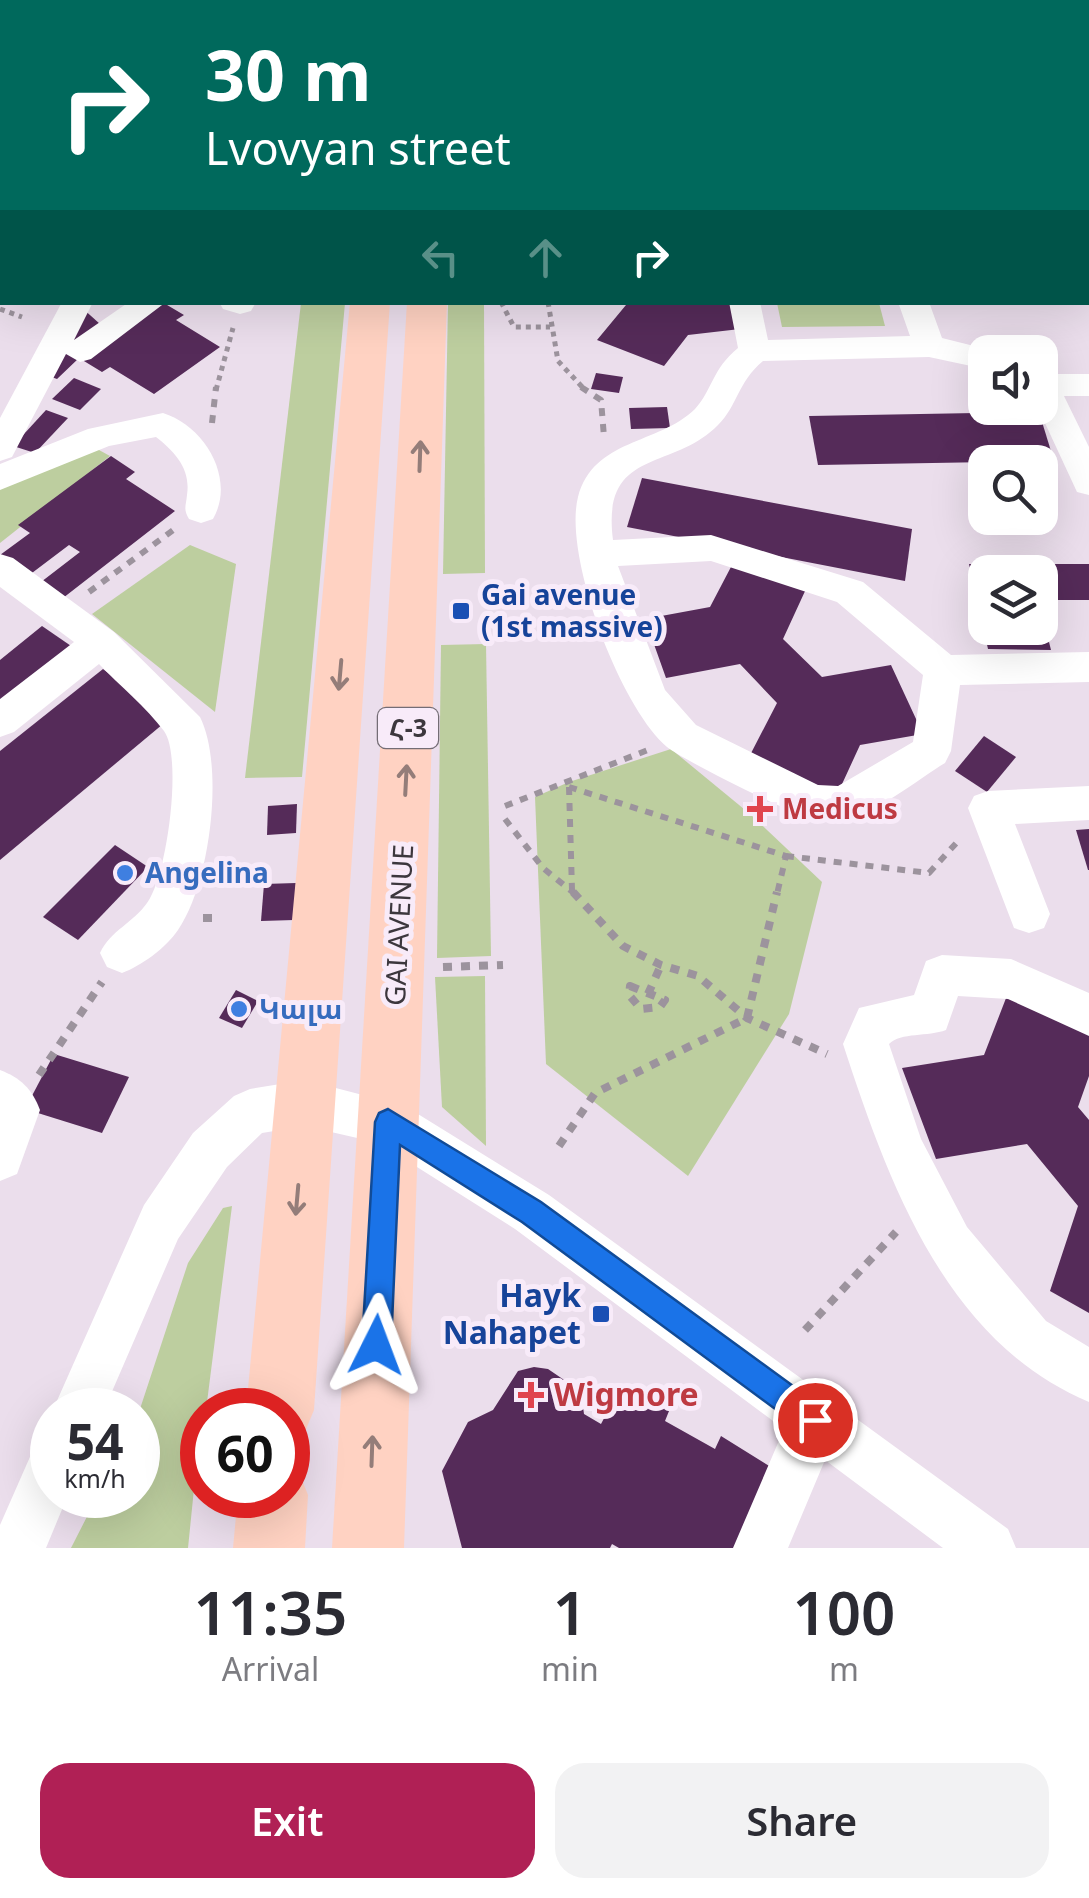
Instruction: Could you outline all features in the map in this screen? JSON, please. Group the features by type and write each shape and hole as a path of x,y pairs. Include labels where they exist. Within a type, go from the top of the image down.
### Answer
{"main road":[{"name":"Հ-3","path":"282,1388 370,305"},
{"name":"GAI AVENUE","path":"368,1548 427,305"},
{"path":"268,1548 271,1518"}],"street":[{"path":"0,449 76,305"},
{"path":"80,351 147,305"},
{"path":"745,305 755,351"},
{"path":"914,305 929,346"},
{"path":"942,670 930,751 843,804 813,802 682,736 649,699 595,554 593,505 607,474 622,462 690,430 707,416 730,373 755,351 929,346 968,354"},
{"path":"1058,386 1089,385"},
{"path":"1058,417 1074,459 1089,483"},
{"path":"0,478 89,439 126,427 163,425 184,440 206,473 201,510"},
{"path":"595,554 710,548 850,592 942,670 1089,666"},
{"path":"0,568 101,642 186,728 191,758 188,847 162,918 122,953"},
{"path":"0,721 101,642"},
{"path":"1029,914 988,808 1089,803"},
{"path":"1089,1015 1011,979 942,975 930,1015 900,1016 875,1023 866,1044 886,1108 950,1244 1028,1339 1089,1376"},
{"path":"0,1157 8,1101"},
{"path":"88,1388 160,1222 210,1150 250,1112 305,1102 388,1122 532,1212 989,1548"},
{"path":"760,1548 815,1420"},
{"path":"18,1548 31,1518"}],"path":[{"path":"1,305 22,317"},
{"path":"206,473 218,383 237,305"},
{"path":"503,305 514,327 551,327"},
{"path":"548,305 553,355 569,381 601,400 607,474"},
{"path":"60,612 201,510"},
{"path":"505,806 569,784 682,736"},
{"path":"569,784 786,856 929,873 988,808"},
{"path":"569,784 572,891"},
{"path":"505,818 543,868 572,891 623,946 661,965 698,976 747,1018 840,1060 886,1108"},
{"path":"747,1018 786,856"},
{"path":"8,1101 70,1026 122,953"},
{"path":"437,968 503,965"},
{"path":"648,994 661,965"},
{"path":"630,986 648,994 666,1000 651,1010 641,1009 629,995 630,986"},
{"path":"559,1146 595,1093 747,1018"},
{"path":"805,1330 926,1199"}],"green space":[{"path":"301,305 345,305 302,777 245,778"},
{"path":"448,305 484,305 485,573 443,574"},
{"path":"777,305 880,305 885,326 782,327"},
{"path":"88,444 110,456 0,543 0,487"},
{"path":"190,545 236,564 215,712 92,614"},
{"path":"486,644 491,956 437,958 441,645"},
{"path":"671,749 750,814 822,882 789,1014 688,1176 546,1064 535,797"},
{"path":"485,976 486,1146 442,1107 435,977"},
{"path":"232,1206 209,1388 180,1388 180,1518 191,1518 188,1548 71,1548 86,1518 160,1518 160,1388 147,1388 188,1263 223,1208"}],"building":[{"path":"156,305 167,305 184,315 176,320 220,347 154,394 110,367 102,372 79,358 57,379 43,374 67,350"},
{"path":"626,305 731,305 740,329 688,335 664,366 597,340"},
{"path":"81,307 100,324 68,349"},
{"path":"596,373 623,377 619,393 591,389"},
{"path":"74,378 101,389 80,410 52,399"},
{"path":"667,407 670,428 631,429 629,408"},
{"path":"46,410 68,418 35,453 13,446"},
{"path":"968,413 968,425 1043,425 1049,445 968,445 968,462 818,465 809,416"},
{"path":"111,456 135,472 126,479 175,511 63,598 41,582 80,552 69,545 28,576 0,555 30,533 18,525"},
{"path":"642,478 912,529 905,581 627,527"},
{"path":"1058,564 1089,564 1089,600 1058,600"},
{"path":"732,565 806,589 783,639 822,677 891,665 923,734 860,745 837,795 748,759 777,703 740,664 666,678 645,619 710,607"},
{"path":"42,626 74,648 0,708 0,660"},
{"path":"987,645 1050,645 1051,650 988,649"},
{"path":"103,669 169,719 0,860 0,751"},
{"path":"984,736 1016,757 987,792 955,771"},
{"path":"297,804 296,833 267,835 268,806"},
{"path":"1089,829 1089,870 1088,870 1076,830"},
{"path":"115,845 148,867 78,940 43,917"},
{"path":"296,883 294,920 261,921 264,884"},
{"name":"Կալա","path":"236,990 258,1001 242,1028 219,1018"},
{"path":"1008,993 1089,1027 1089,1076 1078,1107 1089,1120 1089,1313 1050,1291 1078,1206 1027,1144 936,1159 902,1068 984,1055"},
{"path":"54,1054 129,1077 102,1133 25,1109"},
{"path":"548,1369 573,1386 582,1400 584,1414 601,1424 620,1388 671,1406 665,1421 715,1449 721,1436 774,1469 741,1548 619,1548 612,1544 610,1548 462,1548 442,1471 468,1422 493,1410 518,1371"}],"place":[{"name":"Gai avenue (1st massive)","path":"461,611"},
{"name":"Medicus","path":"760,809"},
{"name":"Angelina","path":"125,873"},
{"name":"Կալա","path":"239,1009"},
{"name":"Hayk Nahapet","path":"601,1314"},
{"name":"Wigmore","path":"531,1395"}],"route":[{"path":"376,1345 388,1122 532,1212 815,1420"}]}
